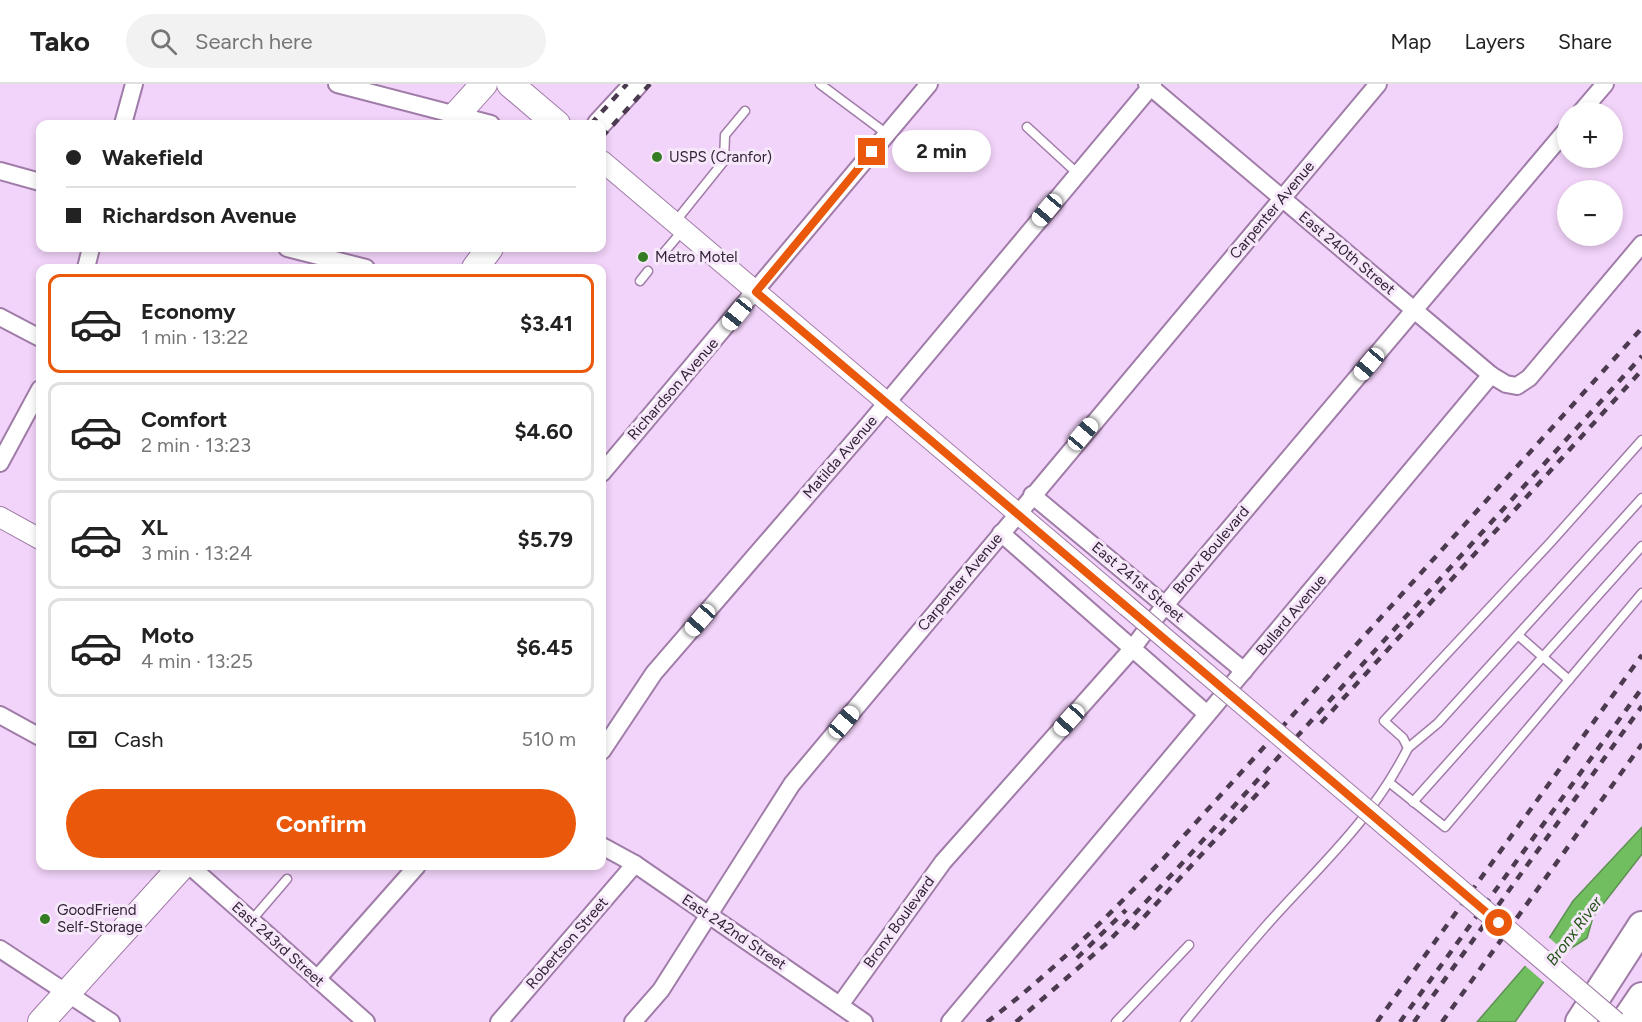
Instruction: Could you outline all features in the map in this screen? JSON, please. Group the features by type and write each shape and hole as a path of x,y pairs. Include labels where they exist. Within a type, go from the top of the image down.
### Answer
{"highway":[{"path":"1580,1022 1642,926"},
{"path":"1626,1022 1642,997"}],"main road":[{"path":"457,114 484,84"},
{"path":"510,84 552,120"},
{"path":"603,120 636,84"},
{"path":"41,1022 178,870"}],"street":[{"path":"124,120 134,84"},
{"path":"337,84 477,120"},
{"name":"Richardson Avenue","path":"606,468 929,84"},
{"name":"Carpenter Avenue","path":"633,1022 661,990 792,784 1378,84"},
{"path":"1590,102 1605,84"},
{"name":"East 240th Street","path":"1150,85 1491,375"},
{"name":"Matilda Avenue","path":"606,745 654,673 887,402 1150,85"},
{"name":"Bronx Boulevard","path":"840,1005 943,862 1132,649 1165,605 1557,141"},
{"name":"East 241st Street","path":"606,164 1616,1022"},
{"path":"0,171 36,181"},
{"path":"1491,375 1506,384 1517,386 1524,383 1642,244"},
{"path":"303,252 350,264"},
{"path":"0,317 36,336"},
{"name":"Bullard Avenue","path":"950,1022 1491,375"},
{"path":"0,463 36,396"},
{"name":"East 241st Street","path":"1032,495 1244,671"},
{"path":"0,517 36,537"},
{"path":"1001,533 1207,714"},
{"path":"0,715 36,735"},
{"name":"East 242nd Street","path":"606,848 634,864 864,1022"},
{"name":"Robertson Street","path":"499,1022 634,864"},
{"name":"East 243rd Street","path":"194,870 366,1022"},
{"path":"317,979 413,870"},
{"path":"0,949 111,1022"}],"lane":[{"path":"820,84 887,134"},
{"path":"660,257 724,161 725,135 745,111"},
{"path":"1026,127 1077,174"},
{"path":"640,281 648,272"},
{"path":"1408,748 1403,738 1384,721 1550,543 1642,440"},
{"path":"1185,1022 1266,926 1345,843 1390,783 1408,748 1438,723 1642,498"},
{"path":"1413,802 1642,546"},
{"path":"1390,783 1445,827 1642,593"},
{"path":"1519,636 1569,680"},
{"path":"251,921 287,879"},
{"path":"1116,1022 1189,945"}],"water":[{"name":"Bronx River","path":"1642,827 1642,854 1593,917 1587,938 1565,952 1515,1022 1477,1022 1548,940 1573,901"}],"pier":[{"path":"1547,936 1567,953 1545,983 1523,964"}],"railway":[{"path":"595,120 627,84"},
{"path":"606,133 650,84"},
{"path":"987,1022 1056,965 1163,859 1642,328"},
{"path":"1016,1022 1107,943 1176,870 1642,356"},
{"path":"1321,723 1642,370"},
{"path":"1377,1022 1642,655"},
{"path":"1400,1022 1642,688"},
{"path":"1414,1022 1642,706"},
{"path":"1442,1022 1642,744"},
{"path":"1133,929 1271,779"},
{"path":"1077,958 1126,910"}],"place":[{"name":"USPS (Cranfor)","path":"657,157"},
{"name":"Metro Motel","path":"643,257"},
{"name":"GoodFriend Self-Storage","path":"45,919"}],"route":[{"path":"872,152 756,292 1499,923"}]}
